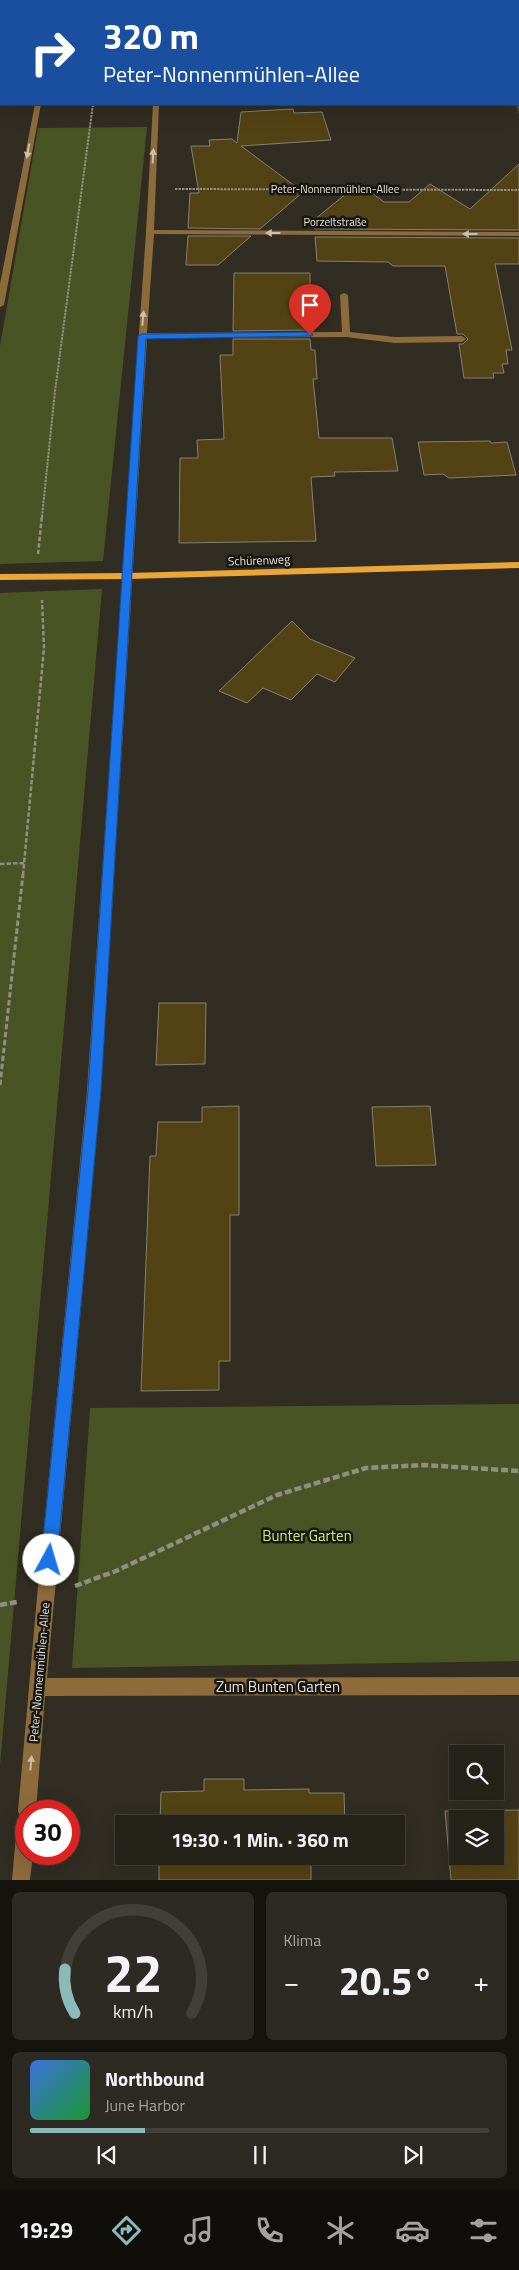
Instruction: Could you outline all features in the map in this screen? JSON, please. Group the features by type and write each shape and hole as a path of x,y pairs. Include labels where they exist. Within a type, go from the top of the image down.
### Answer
{"main road":[{"name":"Schürenweg","path":"0,578 519,565"}],"street":[{"path":"0,306 38,105"},
{"name":"Peter-Nonnenmühlen-Allee","path":"28,1800 94,1091 150,232 156,105"},
{"name":"Porzeltstraße","path":"150,232 519,234"},
{"path":"344,295 346,334"},
{"path":"142,336 346,334 396,340 462,339"},
{"name":"Zum Bunten Garten","path":"38,1687 519,1686"},
{"path":"22,1880 23,1865"}],"path":[{"path":"0,1085 24,863 44,648 41,577 38,554 55,391 93,105"},
{"name":"Peter-Nonnenmühlen-Allee","path":"152,189 519,190"},
{"path":"0,864 24,863"},
{"path":"46,1597 116,1570 277,1495 366,1468 424,1465 519,1471"}],"green space":[{"path":"147,127 103,561 0,564 0,346 38,128"},
{"path":"102,589 0,1765 0,593"},
{"name":"Bunter Garten","path":"519,1404 519,1661 72,1668 90,1408"}],"building":[{"path":"293,109 294,113 322,112 331,140 241,146 303,192 260,229 188,228 190,193 199,193 191,146 210,146 209,140 232,139 237,143 241,112"},
{"path":"519,164 519,230 315,229 314,220 359,183 384,202 409,202 430,184 470,209"},
{"path":"188,236 251,236 218,265 186,265"},
{"path":"315,237 519,238 519,264 495,264 512,350 506,350 508,364 502,364 504,373 493,373 494,378 464,378 459,344 463,344 468,339 463,334 457,334 445,266 393,266 388,262 317,261"},
{"path":"234,273 310,273 310,330 233,331"},
{"path":"233,339 310,339 311,350 315,350 317,379 313,379 319,438 392,438 398,471 334,472 335,476 311,477 316,541 179,543 180,458 198,458 197,440 224,439 220,355 233,355"},
{"path":"490,441 491,443 507,442 516,475 449,478 443,474 424,475 418,442"},
{"path":"292,621 310,639 355,658 335,682 317,674 291,700 263,688 247,703 219,691"},
{"path":"159,1003 206,1003 205,1064 156,1065"},
{"path":"239,1106 239,1215 230,1215 230,1361 219,1361 219,1390 141,1391 150,1156 156,1156 158,1122 202,1122 202,1107"},
{"path":"430,1106 436,1165 376,1166 372,1107"},
{"path":"204,1779 244,1779 244,1790 309,1789 309,1793 344,1793 345,1815 160,1815 161,1792 204,1791"},
{"path":"504,1810 519,1810 519,1880 451,1880 450,1865 504,1865"},
{"path":"445,1811 449,1811 449,1857"},
{"path":"159,1865 311,1865 311,1880 159,1880"}],"route":[{"path":"49,1560 94,1091 142,336 310,335"}]}
